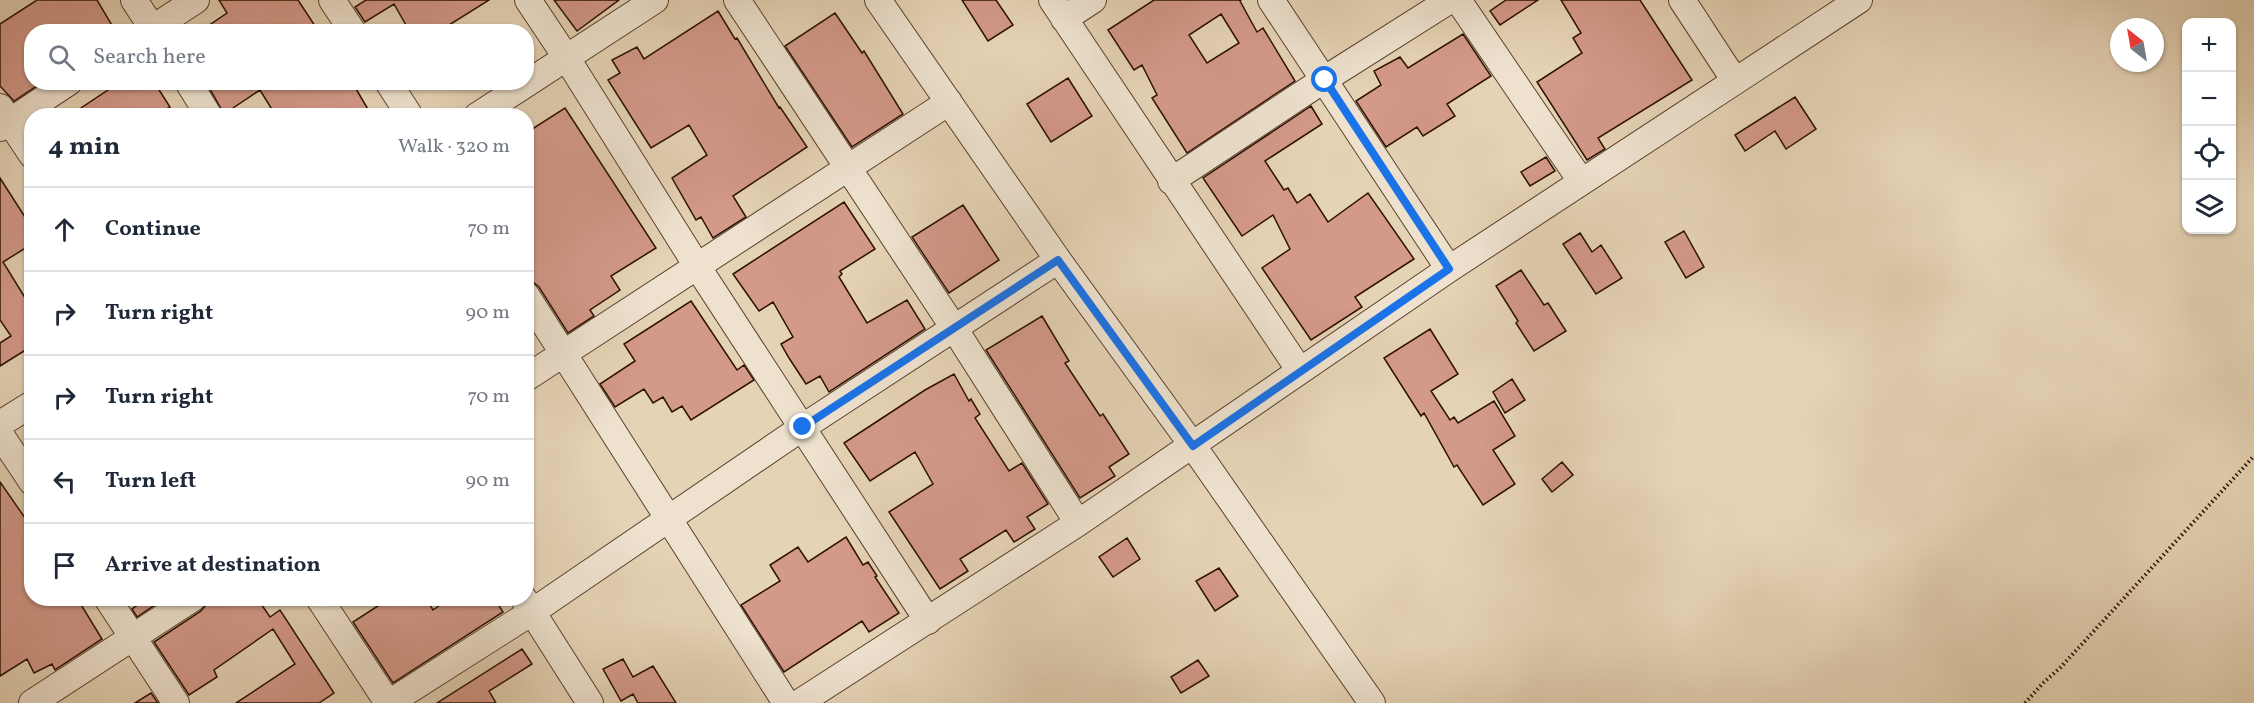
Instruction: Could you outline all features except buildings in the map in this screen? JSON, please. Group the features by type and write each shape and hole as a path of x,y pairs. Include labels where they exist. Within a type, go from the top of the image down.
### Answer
{"street":[{"path":"134,0 148,24"},
{"path":"160,24 196,0"},
{"path":"332,0 348,24"},
{"path":"528,0 697,266 928,621"},
{"path":"534,78 655,0"},
{"path":"737,0 954,328 1078,523"},
{"path":"878,0 1058,260 1193,446 1372,703"},
{"path":"1094,0 1058,9 1300,371"},
{"path":"1271,0 1449,269"},
{"path":"1172,181 1450,0"},
{"path":"1458,0 1581,181"},
{"path":"1682,0 1735,81"},
{"path":"799,703 1078,523 1449,269 1859,0"},
{"path":"24,145 3,119 55,90"},
{"path":"193,90 204,108"},
{"path":"392,90 405,108"},
{"path":"489,108 516,90"},
{"path":"534,373 950,102"},
{"path":"534,601 670,520 803,427 1058,260"},
{"path":"534,307 786,703"},
{"path":"0,424 24,409"},
{"path":"0,434 24,470"},
{"path":"111,606 176,703"},
{"path":"33,703 180,606"},
{"path":"324,606 388,703 527,606"},
{"path":"529,606 590,703"}],"path":[{"path":"2025,703 2061,667 2254,456"}],"route":[{"path":"803,427 1058,260 1193,446 1449,269 1325,80"}]}
